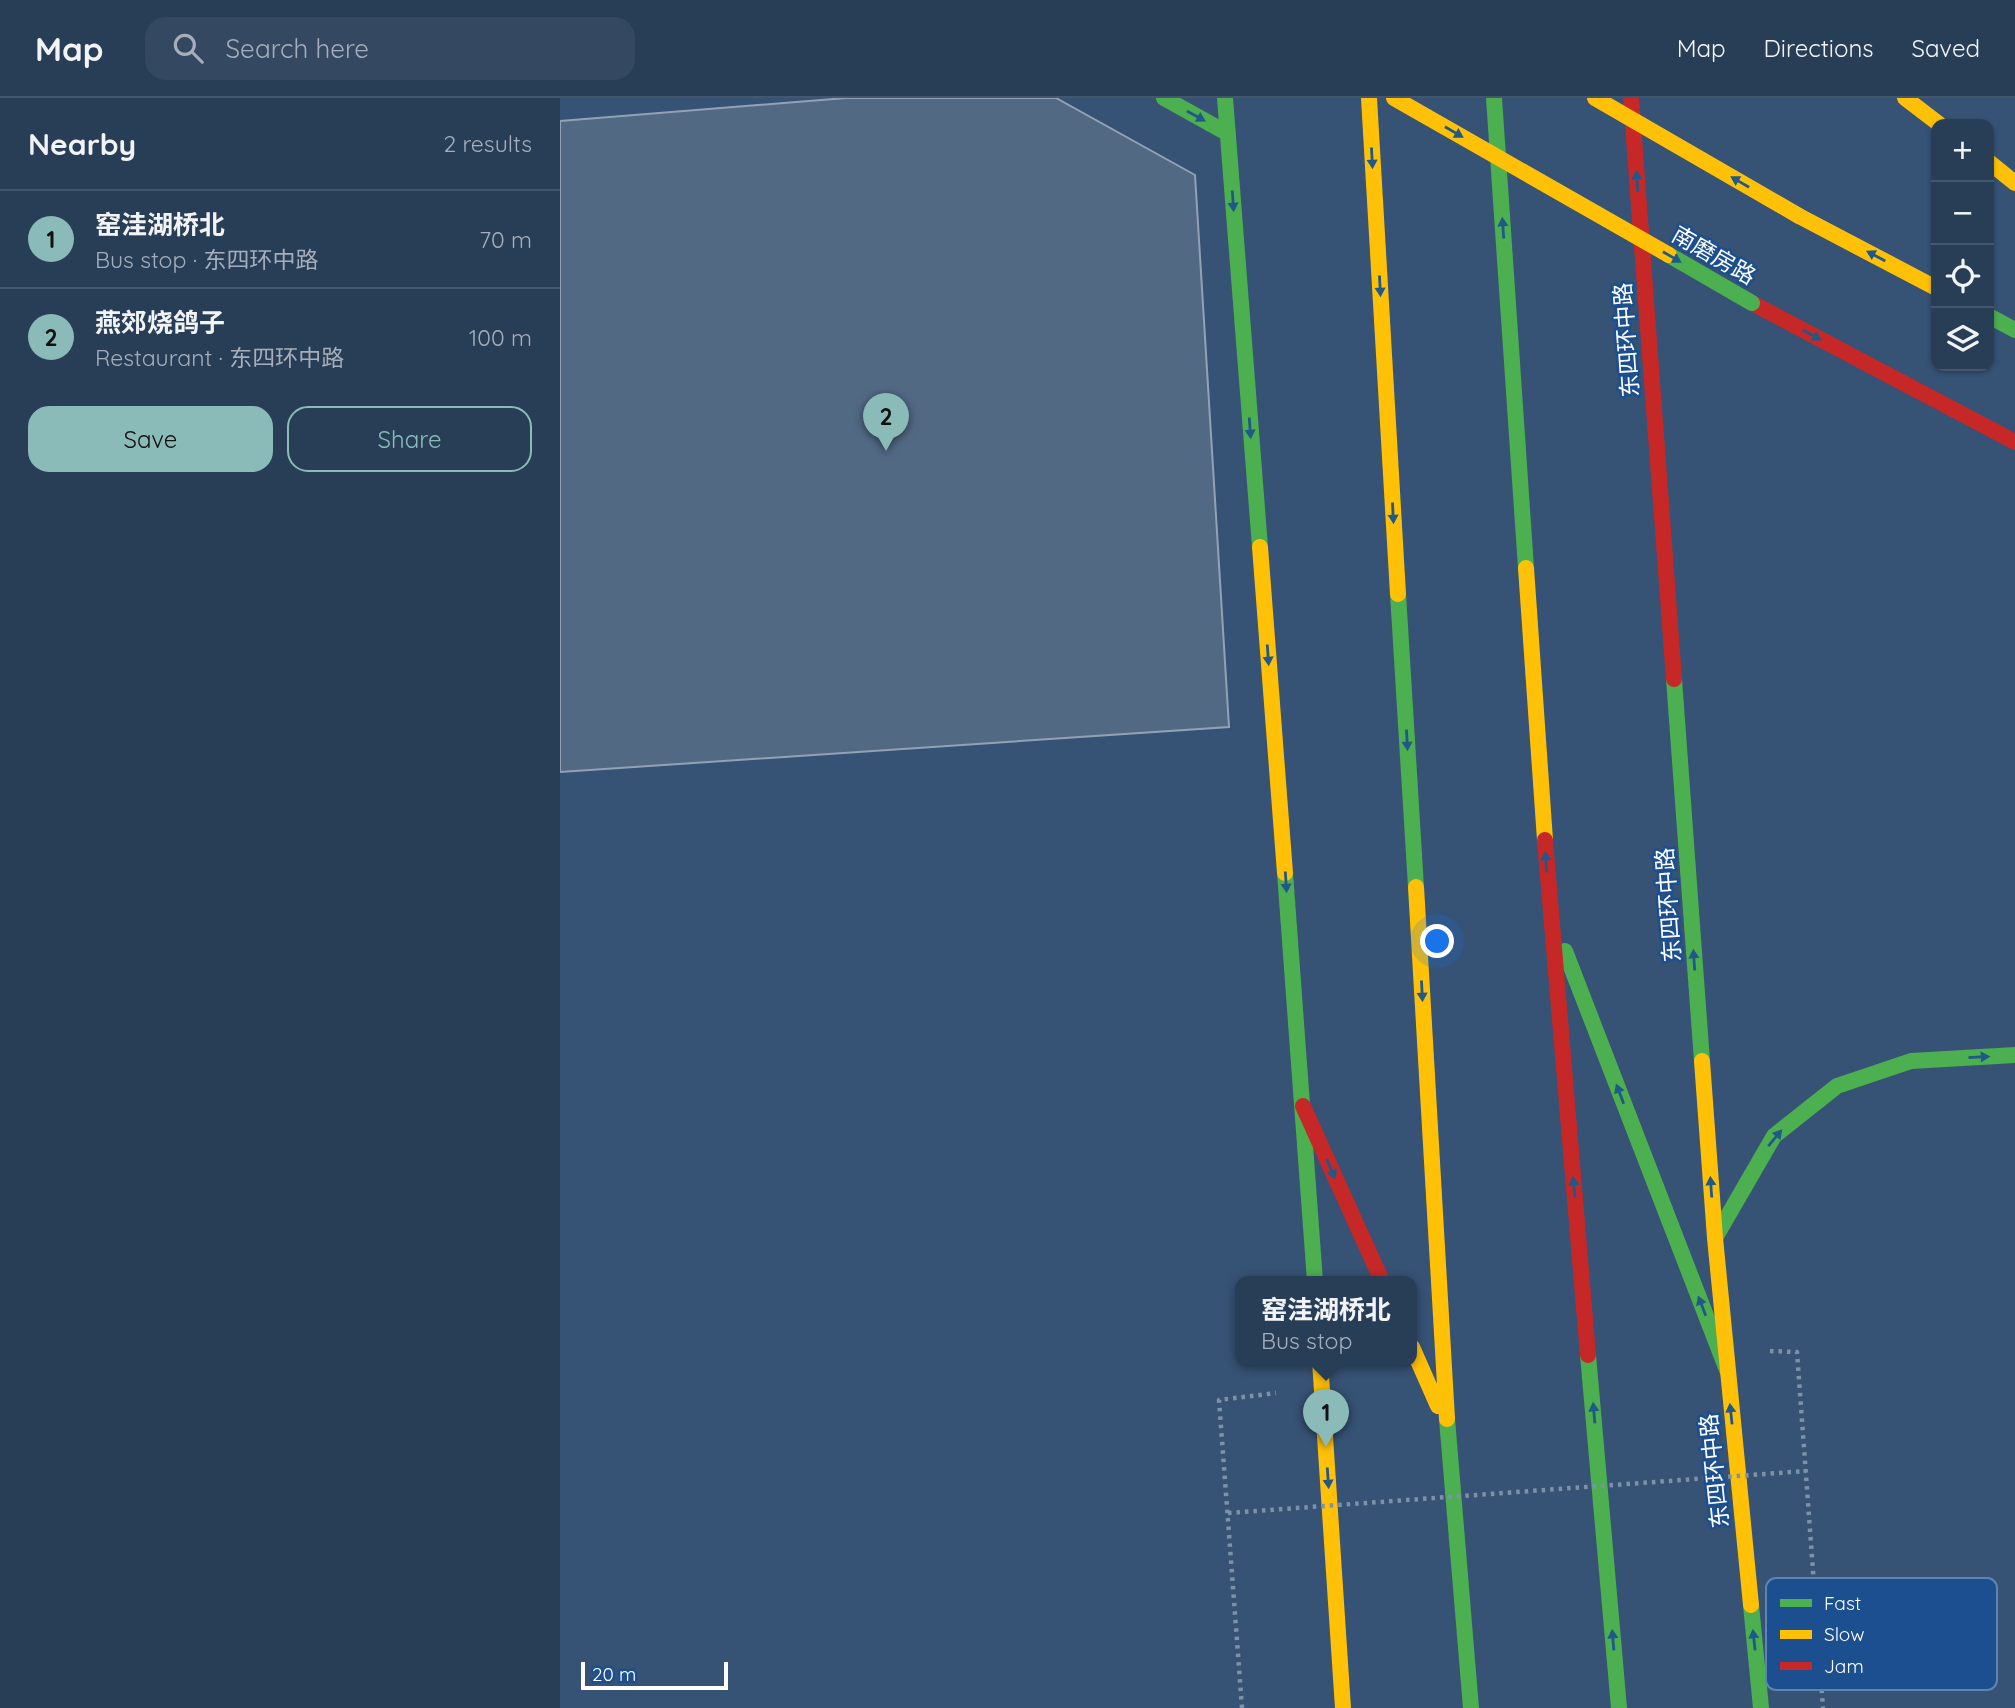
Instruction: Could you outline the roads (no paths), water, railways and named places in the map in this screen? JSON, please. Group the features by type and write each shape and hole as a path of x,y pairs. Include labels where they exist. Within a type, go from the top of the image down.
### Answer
{"main road":[{"path":"1164,98 1227,133"},
{"path":"1223,98 1315,1276"},
{"path":"1369,98 1448,1428 1471,1708"},
{"name":"南磨房路","path":"1394,98 1752,303 2015,442"},
{"path":"1494,98 1549,910 1619,1708"},
{"path":"1595,98 1799,216 1931,285"},
{"name":"东四环中路","path":"1631,98 1715,1238 1761,1708"},
{"path":"1905,98 1932,119"},
{"path":"1994,166 2015,183"},
{"path":"1994,319 2015,330"},
{"path":"1549,910 1727,1370"},
{"path":"1715,1238 1774,1136 1837,1086 1911,1061 2015,1055"},
{"path":"1303,1107 1380,1276"},
{"path":"1417,1358 1448,1428"},
{"path":"1320,1367 1343,1708"}],"place":[{"name":"燕郊烧鸽子","path":"886,451"},
{"name":"窑洼湖桥北","path":"1326,1447"}]}
